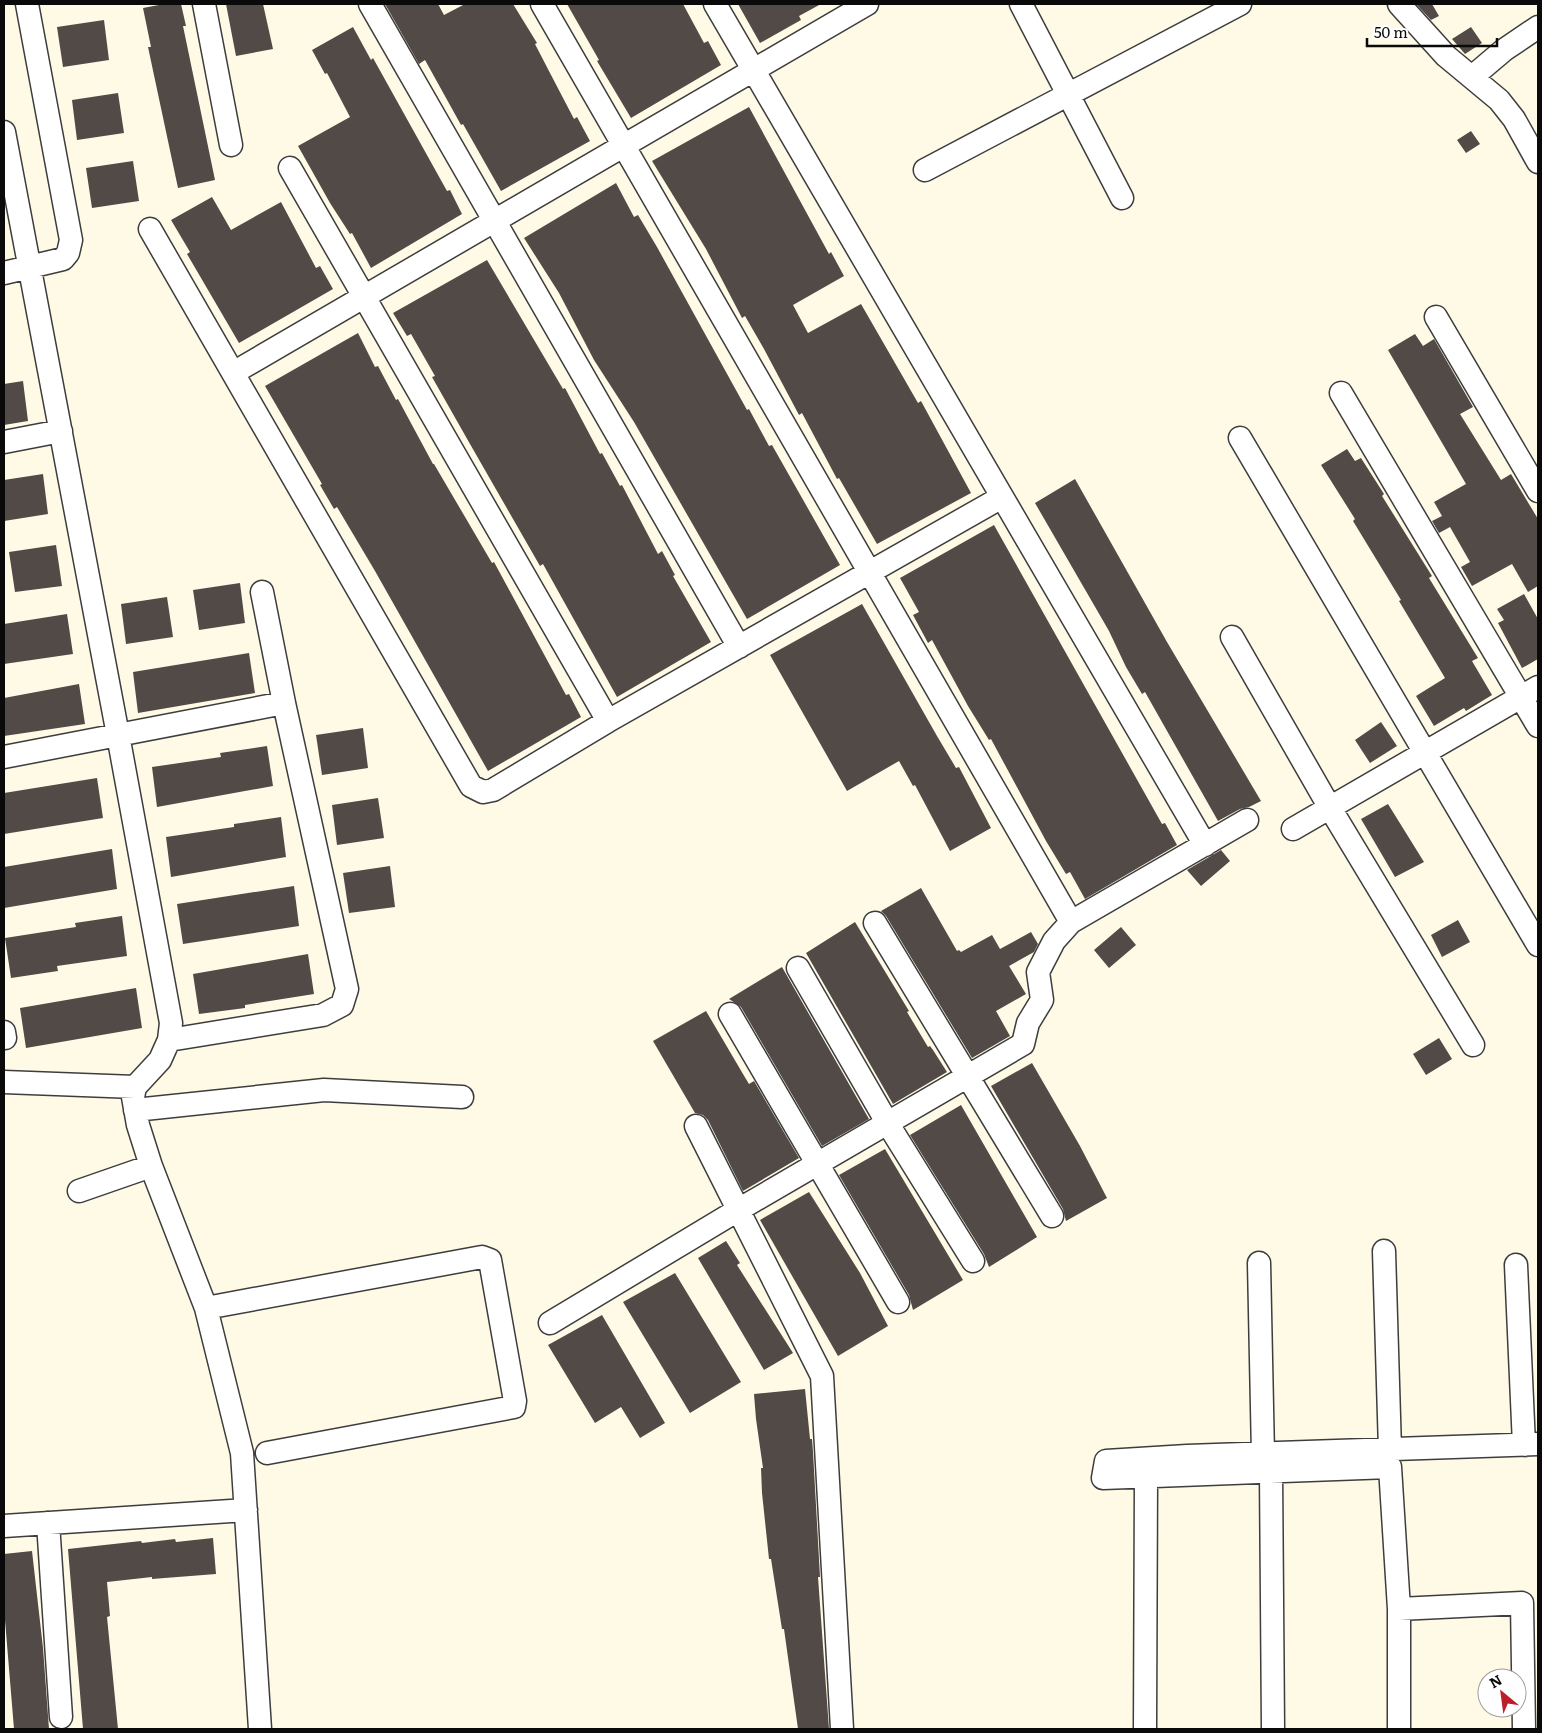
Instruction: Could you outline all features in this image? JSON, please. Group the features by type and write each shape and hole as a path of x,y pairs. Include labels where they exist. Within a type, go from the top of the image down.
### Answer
{"street":[{"path":"4,273 62,259 68,253 71,240 27,4"},
{"path":"204,4 231,145"},
{"path":"370,4 739,647"},
{"path":"542,4 1071,922"},
{"path":"715,4 1205,845"},
{"path":"233,373 867,4"},
{"path":"1021,4 1122,198"},
{"path":"925,170 1240,4"},
{"path":"1399,4 1446,56 1499,100 1514,120 1538,162"},
{"path":"1472,77 1504,50 1538,26"},
{"path":"4,132 118,735 170,1023 169,1040 160,1060 135,1087 133,1097 135,1110 152,1166 206,1308 242,1453 260,1729"},
{"path":"290,168 608,721"},
{"path":"150,229 471,786 483,792 493,790 608,721 1002,497"},
{"path":"1436,317 1538,491"},
{"path":"1341,393 1530,692 1538,726"},
{"path":"4,442 61,431"},
{"path":"1240,438 1538,944"},
{"path":"169,1040 323,1016 342,1005 347,989 284,703 262,592"},
{"path":"1232,637 1330,808 1473,1045"},
{"path":"1293,829 1530,692"},
{"path":"4,757 284,703"},
{"path":"550,1323 738,1210 1023,1044 1028,1023 1042,1000 1038,972 1054,941 1071,922 1247,820"},
{"path":"875,923 1052,1216"},
{"path":"798,968 888,1124 973,1261"},
{"path":"730,1014 898,1302"},
{"path":"4,1082 135,1087"},
{"path":"135,1110 324,1090 462,1097"},
{"path":"696,1126 822,1376 842,1729"},
{"path":"79,1191 152,1166"},
{"path":"1384,1251 1390,1450"},
{"path":"206,1308 482,1257 490,1260 515,1401 514,1407 267,1453"},
{"path":"1260,1263 1273,1729"},
{"path":"1399,1729 1399,1609 1390,1467 1267,1463 1187,1456 1106,1461 1102,1478 1146,1476 1267,1463 1390,1450 1531,1445 1516,1265"},
{"path":"1145,1729 1146,1476"},
{"path":"4,1526 246,1510"},
{"path":"48,1523 61,1717"},
{"path":"1399,1609 1522,1603 1524,1729"}],"building":[{"path":"164,4 181,4 186,26 183,26 215,180 178,188 148,47 151,47 143,8"},
{"path":"226,4 263,4 273,49 236,56"},
{"path":"385,4 438,4 444,15 465,4 513,4 537,43 535,44 574,119 577,117 590,141 501,191 425,60 419,64"},
{"path":"567,4 683,4 704,43 708,41 721,65 631,118 597,61 599,60"},
{"path":"738,4 821,4 799,16 801,20 760,43"},
{"path":"1416,4 1432,4 1439,16 1431,20"},
{"path":"104,20 109,60 63,67 57,27"},
{"path":"353,27 371,60 373,58 447,191 450,190 462,214 371,268 352,233 350,234 330,203 298,146 350,117 327,73 325,74 312,50"},
{"path":"1471,27 1482,43 1465,54 1452,39"},
{"path":"118,93 124,133 77,140 72,100"},
{"path":"749,107 829,254 831,252 844,276 793,305 808,333 861,304 918,403 921,401 971,493 877,544 839,478 837,479 802,413 799,415 745,316 742,318 706,249 652,161"},
{"path":"1471,131 1480,144 1466,153 1457,140"},
{"path":"133,161 139,201 92,208 86,168"},
{"path":"616,183 634,217 638,215 657,247 747,410 749,409 769,446 772,445 840,565 747,619 634,422 594,360 559,293 524,238"},
{"path":"212,197 231,230 281,202 316,268 320,266 333,289 239,343 187,254 190,252 171,220"},
{"path":"487,260 563,389 565,388 600,454 602,453 620,486 622,485 658,554 662,551 675,575 673,576 711,642 617,697 543,564 540,566 470,444 432,377 435,376 411,334 407,336 393,313"},
{"path":"358,333 375,367 378,366 433,464 492,563 494,562 566,695 569,694 581,717 488,771 375,571 337,507 334,509 320,485 322,484 265,386"},
{"path":"1415,334 1423,346 1434,339 1473,407 1460,414 1501,480 1511,474 1538,519 1538,586 1528,592 1512,564 1472,586 1461,567 1470,562 1450,527 1439,533 1432,521 1442,516 1434,502 1466,484 1388,350"},
{"path":"23,381 28,421 4,425 4,384"},
{"path":"1347,449 1355,461 1361,458 1384,494 1382,496 1432,576 1429,578 1478,658 1472,661 1492,695 1466,711 1464,708 1434,726 1416,696 1445,678 1353,521 1355,519 1321,465"},
{"path":"43,474 48,514 4,521 4,480"},
{"path":"1075,479 1167,642 1261,801 1240,809 1218,821 1145,692 1142,694 1126,667 1109,631 1035,503"},
{"path":"994,525 1162,824 1165,823 1177,845 1085,899 1070,872 1066,874 1046,841 991,739 989,740 968,706 932,640 928,643 913,615 919,612 900,578"},
{"path":"56,545 62,586 15,592 9,552"},
{"path":"240,583 245,623 199,630 193,590"},
{"path":"1524,594 1538,619 1538,659 1522,668 1498,623 1504,620 1497,609"},
{"path":"167,597 173,637 126,644 121,604"},
{"path":"862,604 956,768 959,767 991,828 950,851 915,785 913,786 899,761 847,791 770,655"},
{"path":"67,614 73,654 4,664 4,624"},
{"path":"249,653 255,693 138,713 133,672"},
{"path":"79,684 85,724 4,736 4,698"},
{"path":"1381,722 1397,746 1370,763 1355,740"},
{"path":"363,728 368,768 322,775 316,735"},
{"path":"267,746 273,786 157,807 152,767 221,757 220,753"},
{"path":"97,778 103,818 4,834 4,793"},
{"path":"378,798 384,838 337,845 332,805"},
{"path":"1388,804 1424,862 1395,877 1361,819"},
{"path":"281,817 286,857 171,877 166,837 234,827 234,824"},
{"path":"112,849 117,889 4,908 4,867"},
{"path":"1221,850 1230,861 1201,886 1187,870"},
{"path":"390,866 395,907 349,913 343,873"},
{"path":"294,886 299,926 183,944 177,904"},
{"path":"921,888 957,951 961,952 992,935 1000,949 1031,932 1038,944 1034,952 1009,966 1026,994 996,1011 1010,1036 972,1058 886,916 881,911"},
{"path":"122,916 127,956 57,966 58,971 11,978 5,938 76,927 75,923"},
{"path":"1458,920 1470,942 1442,957 1431,935"},
{"path":"855,922 909,1011 907,1012 928,1047 930,1046 947,1072 893,1104 806,953"},
{"path":"1121,927 1136,945 1109,968 1094,950"},
{"path":"308,954 314,994 245,1005 245,1008 199,1014 193,974"},
{"path":"782,967 869,1119 822,1146 741,1007 729,999"},
{"path":"136,988 142,1028 26,1048 20,1008"},
{"path":"706,1011 749,1084 754,1081 799,1158 743,1191 708,1120 703,1115 695,1113 653,1041"},
{"path":"1439,1038 1452,1059 1426,1075 1413,1054"},
{"path":"1032,1063 1080,1146 1107,1198 1066,1221 1063,1209 991,1086"},
{"path":"961,1105 1037,1237 989,1267 984,1254 910,1135"},
{"path":"885,1149 963,1280 913,1310 909,1295 839,1175"},
{"path":"809,1192 860,1273 888,1326 838,1356 760,1220"},
{"path":"726,1241 740,1263 737,1265 793,1353 764,1370 698,1258"},
{"path":"675,1273 741,1382 690,1413 623,1302"},
{"path":"602,1315 665,1423 640,1438 621,1407 595,1423 548,1345"},
{"path":"805,1389 813,1452 820,1577 818,1577 829,1729 798,1729 784,1629 782,1629 771,1559 769,1559 762,1493 761,1468 763,1468 754,1394"},
{"path":"213,1538 216,1574 152,1579 152,1577 107,1582 110,1616 107,1617 118,1729 83,1729 68,1549 141,1541 142,1543 175,1539 176,1542"},
{"path":"32,1551 43,1648 49,1729 14,1729 4,1608 4,1554"}]}
